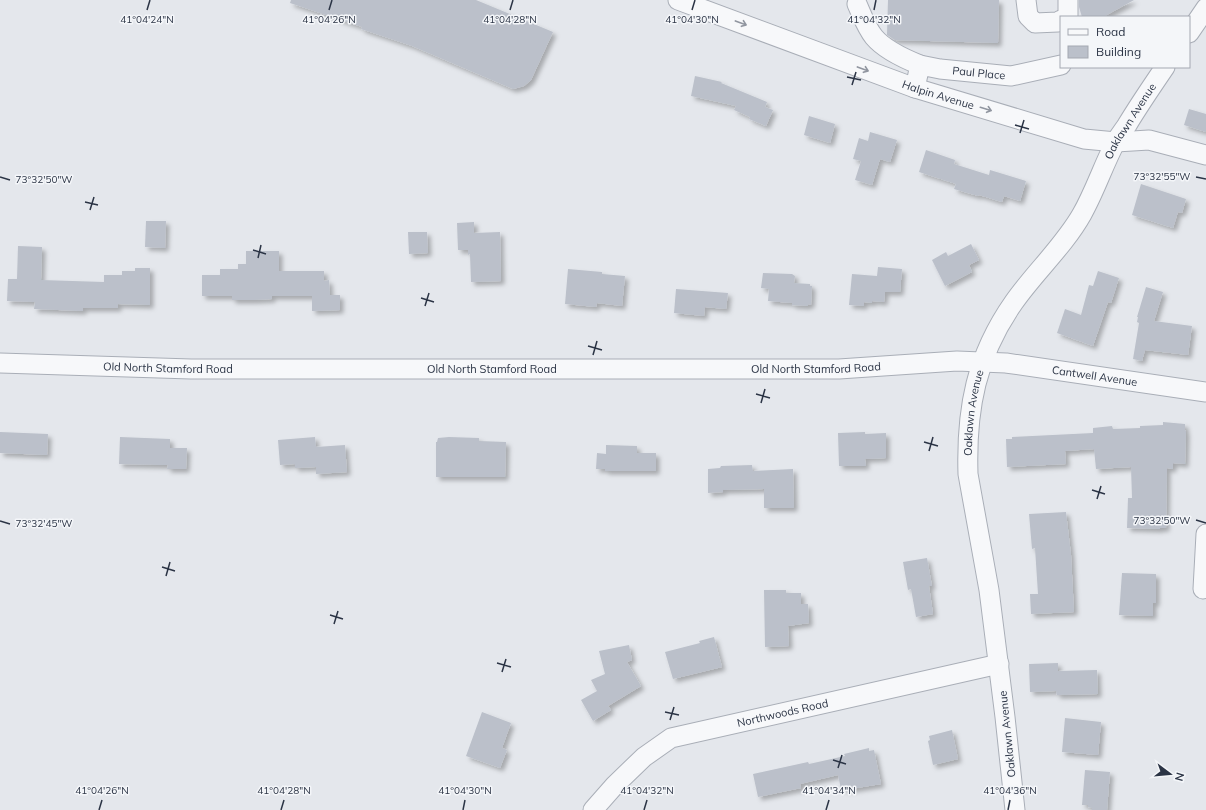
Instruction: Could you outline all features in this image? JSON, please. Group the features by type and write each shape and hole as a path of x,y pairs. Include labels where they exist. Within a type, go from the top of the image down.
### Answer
{"street":[{"name":"Halpin Avenue","path":"678,0 915,88 1084,139 1116,142 1149,140 1206,155"},
{"path":"1026,0 1028,16 1035,23 1060,22"},
{"path":"1068,0 1068,16"},
{"name":"Paul Place","path":"852,1 875,38 897,55 920,65 940,69 1010,76 1060,65"},
{"path":"1190,32 1206,8"},
{"path":"915,88 920,65"},
{"name":"Oaklawn Avenue","path":"1015,810 999,664 989,590 968,474 968,455 975,385 990,343 1014,302 1082,214 1116,142 1144,96 1164,68"},
{"name":"Old North Stamford Road","path":"0,363 191,369 807,369 957,361 983,362"},
{"name":"Cantwell Avenue","path":"983,362 1006,363 1206,392"},
{"path":"1203,588 1206,534"},
{"name":"Northwoods Road","path":"593,810 615,785 644,757 671,738 999,664"}],"building":[{"path":"291,0 476,0 553,32 531,80 524,86 513,89 412,46 361,29 362,27 290,3"},
{"path":"888,0 999,0 998,43 895,40 887,35"},
{"path":"1079,0 1134,0 1105,16 1082,16"},
{"path":"695,76 722,82 721,83 767,102 765,107 773,110 766,126 749,119 750,117 734,110 736,106 691,96"},
{"path":"1189,109 1206,114 1206,132 1184,125"},
{"path":"809,116 835,124 830,143 804,135"},
{"path":"870,132 897,140 890,162 880,159 872,185 855,180 861,161 853,159 859,138 868,141"},
{"path":"926,150 955,160 954,164 989,175 990,170 1026,181 1020,201 1004,196 1002,202 979,195 978,196 954,189 956,184 919,172"},
{"path":"1141,184 1186,199 1182,213 1178,212 1173,228 1132,215"},
{"path":"146,221 166,221 165,248 145,247"},
{"path":"474,222 474,233 500,232 501,281 471,282 470,254 468,255 468,250 458,250 457,223"},
{"path":"408,232 427,232 428,253 409,254"},
{"path":"971,244 979,260 969,265 972,272 945,286 932,260 946,252 948,256"},
{"path":"18,246 42,247 41,280 104,282 104,275 122,275 122,271 135,271 135,268 150,268 150,305 118,304 118,308 83,308 83,311 34,309 35,302 7,301 8,279 17,279"},
{"path":"246,251 279,251 279,271 324,271 324,281 329,280 330,295 340,295 340,310 312,311 312,296 272,296 272,299 232,300 232,296 202,296 202,275 220,275 220,269 238,269 238,264 246,264"},
{"path":"878,267 902,269 900,292 885,292 884,302 864,302 864,306 849,305 852,274 877,276"},
{"path":"568,269 625,276 622,306 597,303 596,307 565,304"},
{"path":"1098,271 1119,278 1111,303 1108,302 1093,346 1057,333 1065,309 1081,315 1089,285 1093,286"},
{"path":"763,273 792,274 795,276 794,283 810,284 810,286 812,286 811,305 792,305 792,303 768,301 769,289 761,288"},
{"path":"1146,287 1163,292 1154,321 1192,326 1188,355 1145,350 1142,361 1133,359 1139,323 1137,322 1137,317"},
{"path":"676,289 728,293 726,309 705,307 704,316 674,313"},
{"path":"1163,422 1185,424 1186,431 1185,464 1173,463 1173,469 1167,468 1166,528 1127,528 1128,498 1132,498 1131,467 1096,469 1094,449 1065,451 1066,464 1007,467 1006,439 1012,439 1012,437 1093,433 1093,428 1112,426 1113,429 1140,428 1140,426 1163,425"},
{"path":"0,432 48,434 47,455 0,453"},
{"path":"865,432 865,434 886,433 886,458 865,459 866,466 839,466 838,433"},
{"path":"120,437 170,439 170,448 187,448 186,469 167,469 168,465 119,464"},
{"path":"315,437 316,447 345,445 347,472 316,474 316,467 295,468 295,464 280,465 278,440"},
{"path":"438,438 479,438 479,441 506,442 505,477 436,477 436,442"},
{"path":"606,445 637,446 637,453 656,453 656,471 605,471 605,469 596,469 597,453 606,454"},
{"path":"752,465 753,471 793,469 794,508 764,508 764,489 723,490 723,492 708,493 708,469 720,468 721,466"},
{"path":"1066,512 1071,555 1074,612 1031,614 1030,594 1038,594 1035,548 1032,549 1029,514"},
{"path":"927,558 932,586 929,586 933,614 916,617 911,589 908,590 903,562"},
{"path":"1122,573 1156,574 1156,603 1153,603 1153,616 1119,615"},
{"path":"764,590 786,590 786,593 801,593 801,604 808,604 809,623 788,626 789,646 765,647"},
{"path":"714,637 722,667 673,679 665,652 700,643 699,641"},
{"path":"629,645 632,660 627,662 641,686 608,706 611,710 593,721 581,700 597,691 591,680 605,674 599,651"},
{"path":"1058,663 1058,671 1097,670 1098,694 1057,695 1056,691 1030,692 1029,664"},
{"path":"482,712 511,723 502,748 507,750 500,768 466,756"},
{"path":"1065,718 1101,722 1098,755 1062,752"},
{"path":"952,730 958,759 933,765 928,741 930,740 929,736"},
{"path":"869,748 869,751 874,750 881,784 845,790 845,788 841,789 838,775 800,784 801,788 758,797 753,774 808,762 809,764 845,756 844,754"},
{"path":"1085,770 1110,772 1107,810 1092,810 1092,808 1088,807 1088,805 1082,805"}]}
